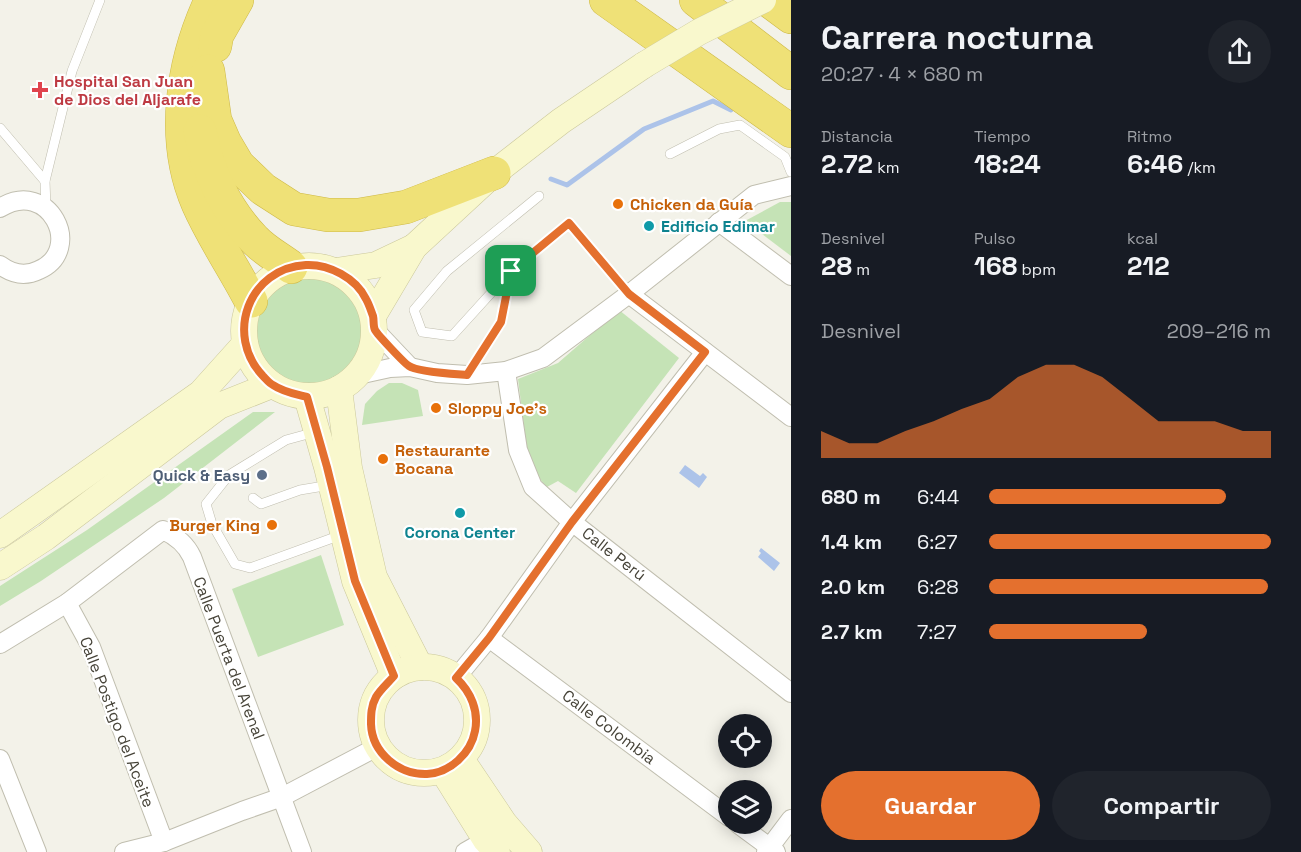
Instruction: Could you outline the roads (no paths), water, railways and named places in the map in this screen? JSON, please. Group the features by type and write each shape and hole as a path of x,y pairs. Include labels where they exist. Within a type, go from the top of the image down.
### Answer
{"highway":[{"path":"212,0 202,20 194,45 183,94 182,128 187,169 197,202 251,301"},
{"path":"237,0 218,35 200,100 201,133 208,162 229,207 255,240 291,267"},
{"path":"606,0 791,131"},
{"path":"696,0 791,74"},
{"path":"768,0 791,16"},
{"path":"208,71 215,120 238,165 263,189 294,209 328,214 359,215 406,207 494,173"}],"main road":[{"path":"374,323 414,248 494,173 561,121 644,65 699,32 763,0"},
{"path":"336,271 376,265 414,248"},
{"path":"322,266 336,271 353,282 366,298 374,323 373,346 367,362 349,382 324,395 307,397 289,393 272,385 254,367 245,344 245,316 251,301 261,286 275,275 291,267 322,266"},
{"path":"0,535 201,393 245,344"},
{"path":"349,382 349,468 374,577 420,667"},
{"path":"0,567 46,537 219,406 272,385"},
{"path":"307,397 355,581 394,676"},
{"path":"420,667 437,669 462,683 473,700 477,722 474,740 452,765 428,774 408,771 389,761 377,747 372,731 371,712 376,697 394,676 420,667"},
{"path":"452,765 483,848"},
{"path":"452,765 529,852"}],"street":[{"path":"349,382 390,368 410,367 437,373 467,375 506,371 543,358 629,294 754,195 791,186"},
{"path":"0,208 12,202 24,200 36,202 51,212 58,223 60,235 59,248 54,259 44,268 33,273 20,274 8,271 0,265"},
{"path":"718,222 791,276"},
{"path":"629,294 791,417"},
{"path":"374,323 410,367"},
{"path":"456,678 489,638 572,522 705,352"},
{"name":"Calle Perú","path":"506,371 518,450 533,486 572,522 791,693"},
{"name":"Calle Puerta del Arenal","path":"67,603 163,530 176,535 189,551 302,852"},
{"path":"0,644 67,603"},
{"name":"Calle Postigo del Aceite","path":"67,603 91,647 163,847"},
{"name":"Calle Colombia","path":"489,638 718,809"},
{"path":"124,852 163,847 242,811 282,797 377,747"},
{"path":"0,759 37,852"},
{"path":"750,834 770,850 791,819"}],"lane":[{"path":"46,208 45,181 72,71 100,0"},
{"path":"670,154 719,129 740,125 784,158 791,172"},
{"path":"0,128 45,181"},
{"path":"538,196 447,271 414,310 422,332 452,336 511,271 569,223 629,294"},
{"path":"467,375 501,322 511,271"},
{"path":"308,434 286,440 229,475 206,504 212,525 235,564 250,568 343,535"},
{"path":"253,498 261,504 300,490 331,485"}],"water":[{"path":"685,465 700,476 703,473 707,477 699,488 679,473"},
{"path":"761,548 780,563 774,571 758,557"}],"waterway":[{"path":"551,179 567,185 644,129 713,101 731,110"}],"place":[{"name":"Hospital San Juan de Dios del Aljarafe","path":"40,90"},
{"name":"Chicken da Guía","path":"618,204"},
{"name":"Edificio Edimar","path":"649,226"},
{"name":"Sloppy Joe's","path":"436,408"},
{"name":"Restaurante Bocana","path":"383,459"},
{"name":"Quick & Easy","path":"262,475"},
{"name":"Corona Center","path":"460,513"},
{"name":"Burger King","path":"272,525"}]}
